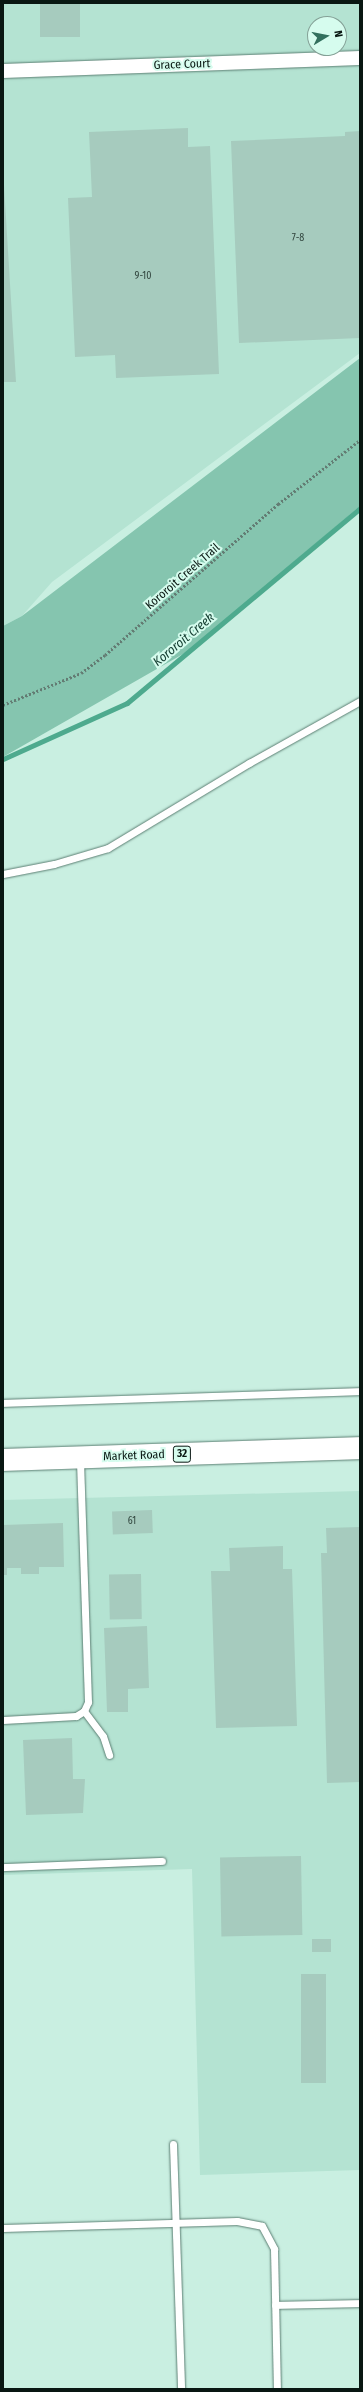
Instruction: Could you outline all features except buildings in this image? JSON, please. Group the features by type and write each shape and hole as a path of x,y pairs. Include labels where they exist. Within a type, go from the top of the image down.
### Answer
{"main road":[{"name":"Market Road","path":"3,1460 360,1448"}],"street":[{"name":"Grace Court","path":"3,71 360,58"}],"lane":[{"path":"3,874 54,864 108,848 249,763 360,700"},
{"path":"3,1403 360,1391"},
{"path":"3,1720 76,1716 84,1710 88,1702 80,1458"},
{"path":"84,1710 103,1736 109,1755"},
{"path":"3,1867 162,1861"},
{"path":"173,2144 181,2389"},
{"path":"3,2228 237,2221 262,2226 274,2249 277,2389"},
{"path":"275,2305 360,2302"}],"path":[{"name":"Kororoit Creek Trail","path":"3,705 81,673 105,655 207,568 278,504 360,440"}],"shaded area":[{"path":"3,3 360,3 360,353 52,582 22,616 3,626"},
{"path":"360,358 360,506 190,650 3,757 3,626 22,616"},
{"path":"360,1491 360,2170 200,2175 192,1869 3,1875 3,1500"}],"waterway":[{"name":"Kororoit Creek","path":"3,759 127,703 360,508"}]}
